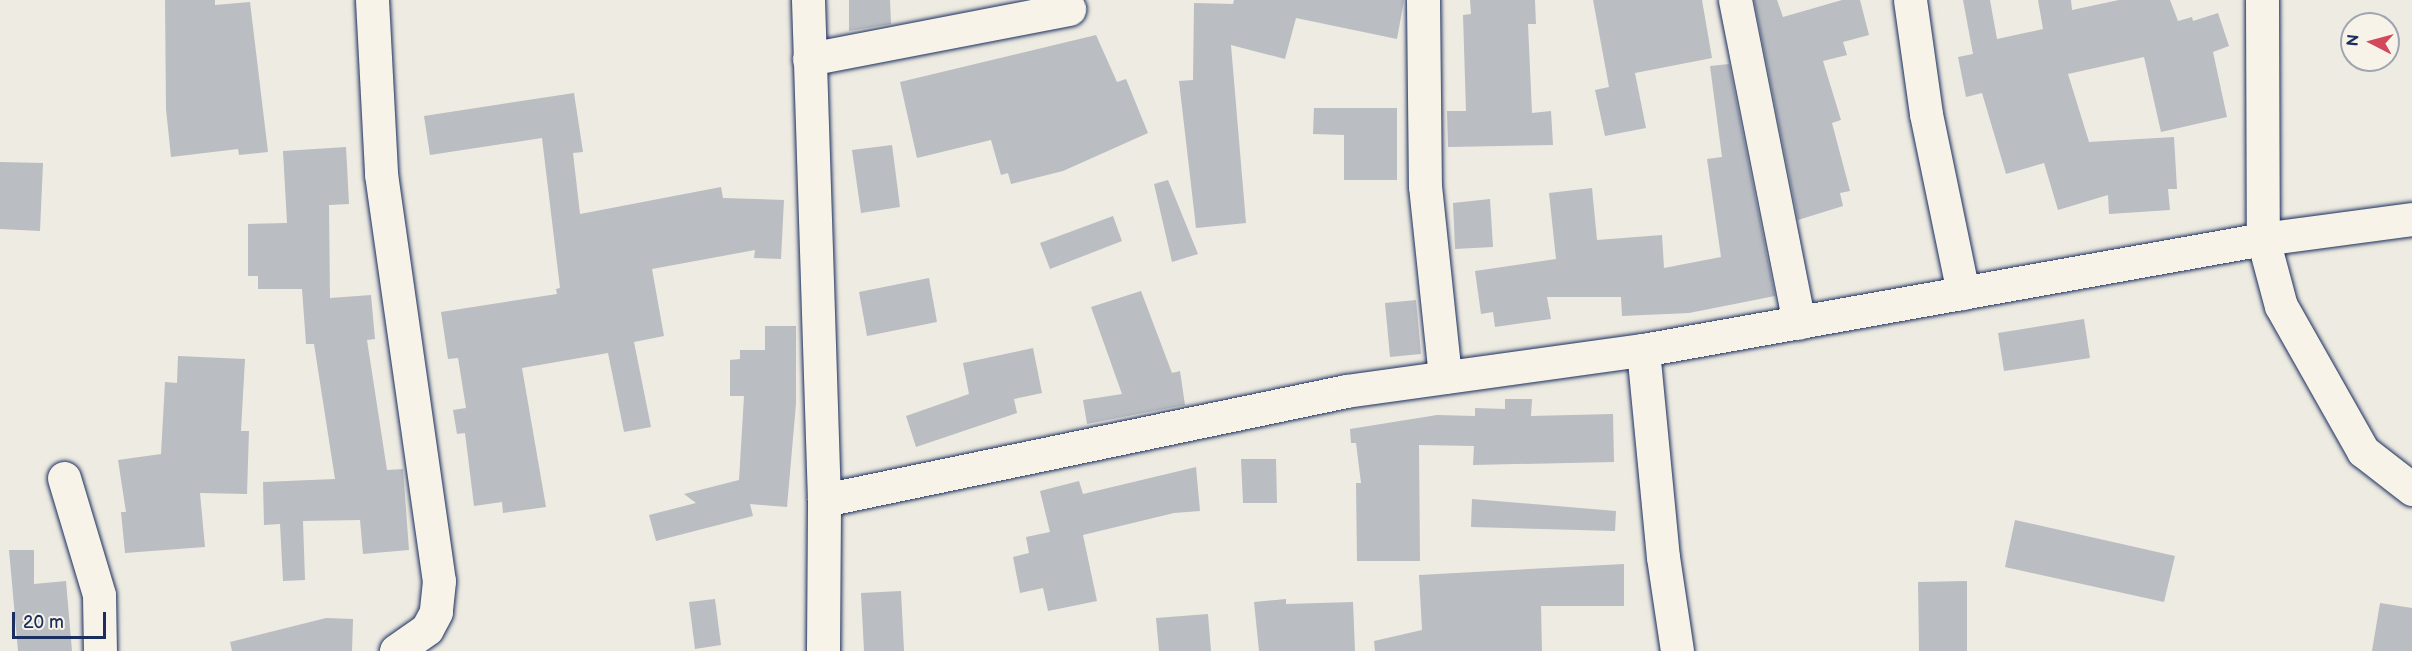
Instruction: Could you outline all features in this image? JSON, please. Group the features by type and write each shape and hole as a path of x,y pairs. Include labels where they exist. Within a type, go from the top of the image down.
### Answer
{"street":[{"path":"372,0 381,174 439,581 435,612 427,629 396,651"},
{"path":"808,0 824,500 823,651"},
{"path":"1423,0 1425,186 1445,377"},
{"path":"1735,0 1799,323"},
{"path":"1910,0 1926,114 1963,293"},
{"path":"2262,0 2263,239 2282,306 2363,451 2412,489"},
{"path":"809,58 1069,9"},
{"path":"824,500 1346,390 1643,350 2263,239 2412,219"},
{"path":"1643,350 1663,557 1677,651"},
{"path":"64,478 99,595 100,651"}],"building":[{"path":"165,0 215,0 215,5 250,2 268,152 239,155 238,149 171,157 166,109"},
{"path":"849,0 890,0 891,24 849,31"},
{"path":"1234,0 1404,0 1397,39 1296,18 1285,59 1231,45 1246,223 1196,228 1179,81 1193,80 1194,3 1233,4"},
{"path":"1470,0 1535,0 1536,24 1528,24 1532,113 1551,111 1553,145 1448,147 1447,111 1466,111 1463,15 1471,14"},
{"path":"1593,0 1702,0 1712,58 1635,73 1646,128 1605,136 1595,90 1609,87"},
{"path":"1754,0 1777,0 1783,17 1842,0 1860,0 1869,35 1843,42 1847,55 1823,61 1841,120 1832,123 1850,191 1840,193 1843,206 1798,220"},
{"path":"1963,0 1990,0 1997,39 2043,29 2038,0 2071,0 2072,10 2119,0 2170,0 2178,21 2192,17 2193,21 2218,13 2229,46 2213,52 2227,117 2161,132 2144,57 2068,74 2089,142 2174,137 2177,189 2168,189 2170,210 2109,214 2108,195 2058,210 2044,163 2006,174 1982,93 1966,97 1958,57 1973,54"},
{"path":"1096,35 1117,82 1126,79 1148,133 1063,171 1011,184 1008,173 1001,175 991,140 917,158 900,82"},
{"path":"1729,64 1775,296 1689,313 1622,316 1621,297 1547,297 1551,319 1495,327 1493,312 1481,314 1475,271 1556,259 1549,193 1592,188 1597,240 1662,235 1664,268 1721,257 1707,159 1722,157 1710,66"},
{"path":"574,93 583,152 573,153 580,214 721,187 723,198 784,200 781,259 754,258 755,250 652,269 664,336 634,342 651,427 624,432 608,353 522,368 546,507 503,513 502,502 474,506 465,433 457,434 453,410 466,408 458,358 448,359 441,312 557,294 556,289 560,288 542,138 430,155 424,116"},
{"path":"1314,108 1397,108 1397,180 1344,180 1344,135 1313,134"},
{"path":"892,145 900,207 861,213 852,150"},
{"path":"346,147 349,204 329,205 330,298 371,295 375,339 367,340 387,470 403,469 409,550 363,554 360,520 303,521 305,580 283,581 280,524 264,525 263,482 335,479 314,344 306,344 302,289 258,289 258,276 248,276 248,224 287,223 283,151"},
{"path":"0,162 43,163 40,231 0,229"},
{"path":"1168,180 1198,254 1172,262 1154,184"},
{"path":"1490,199 1493,247 1455,249 1453,203"},
{"path":"1113,216 1122,241 1050,269 1040,243"},
{"path":"929,278 937,322 867,336 859,292"},
{"path":"1141,291 1172,373 1180,371 1185,405 1087,424 1083,400 1122,394 1091,307"},
{"path":"1416,300 1421,354 1390,357 1385,303"},
{"path":"2084,319 2090,358 2004,371 1998,333"},
{"path":"765,326 796,326 796,404 787,507 750,504 753,516 656,541 649,515 696,503 684,494 739,480 744,396 730,396 730,360 740,359 740,350 765,350"},
{"path":"1033,348 1042,393 1014,399 1017,413 916,447 906,416 969,394 963,363"},
{"path":"178,356 245,359 241,431 249,431 247,494 200,493 205,547 125,553 121,512 126,512 118,460 161,454 165,382 177,383"},
{"path":"1505,399 1532,399 1531,416 1613,414 1614,462 1473,465 1474,446 1419,445 1420,561 1357,561 1356,483 1361,483 1356,443 1351,443 1350,429 1437,415 1475,416 1475,408 1505,409"},
{"path":"1241,459 1276,459 1277,503 1243,503"},
{"path":"1196,467 1200,511 1174,513 1083,535 1097,601 1048,611 1043,588 1020,593 1013,557 1029,553 1026,537 1050,532 1040,491 1079,481 1083,494"},
{"path":"1472,499 1616,511 1615,531 1471,527"},
{"path":"2015,520 2175,556 2164,602 2005,567"},
{"path":"9,550 34,550 34,584 66,581 72,651 18,651"},
{"path":"1624,564 1624,606 1541,606 1542,651 1375,651 1374,641 1422,630 1419,575"},
{"path":"1967,581 1967,651 1919,651 1918,582"},
{"path":"901,591 904,651 864,651 861,593"},
{"path":"715,599 721,645 695,649 689,602"},
{"path":"1286,599 1286,604 1353,602 1355,651 1259,651 1254,602"},
{"path":"2380,603 2412,608 2412,651 2372,651"},
{"path":"1208,614 1211,651 1159,651 1156,618"},
{"path":"326,618 353,619 352,651 232,651 230,642"}]}
